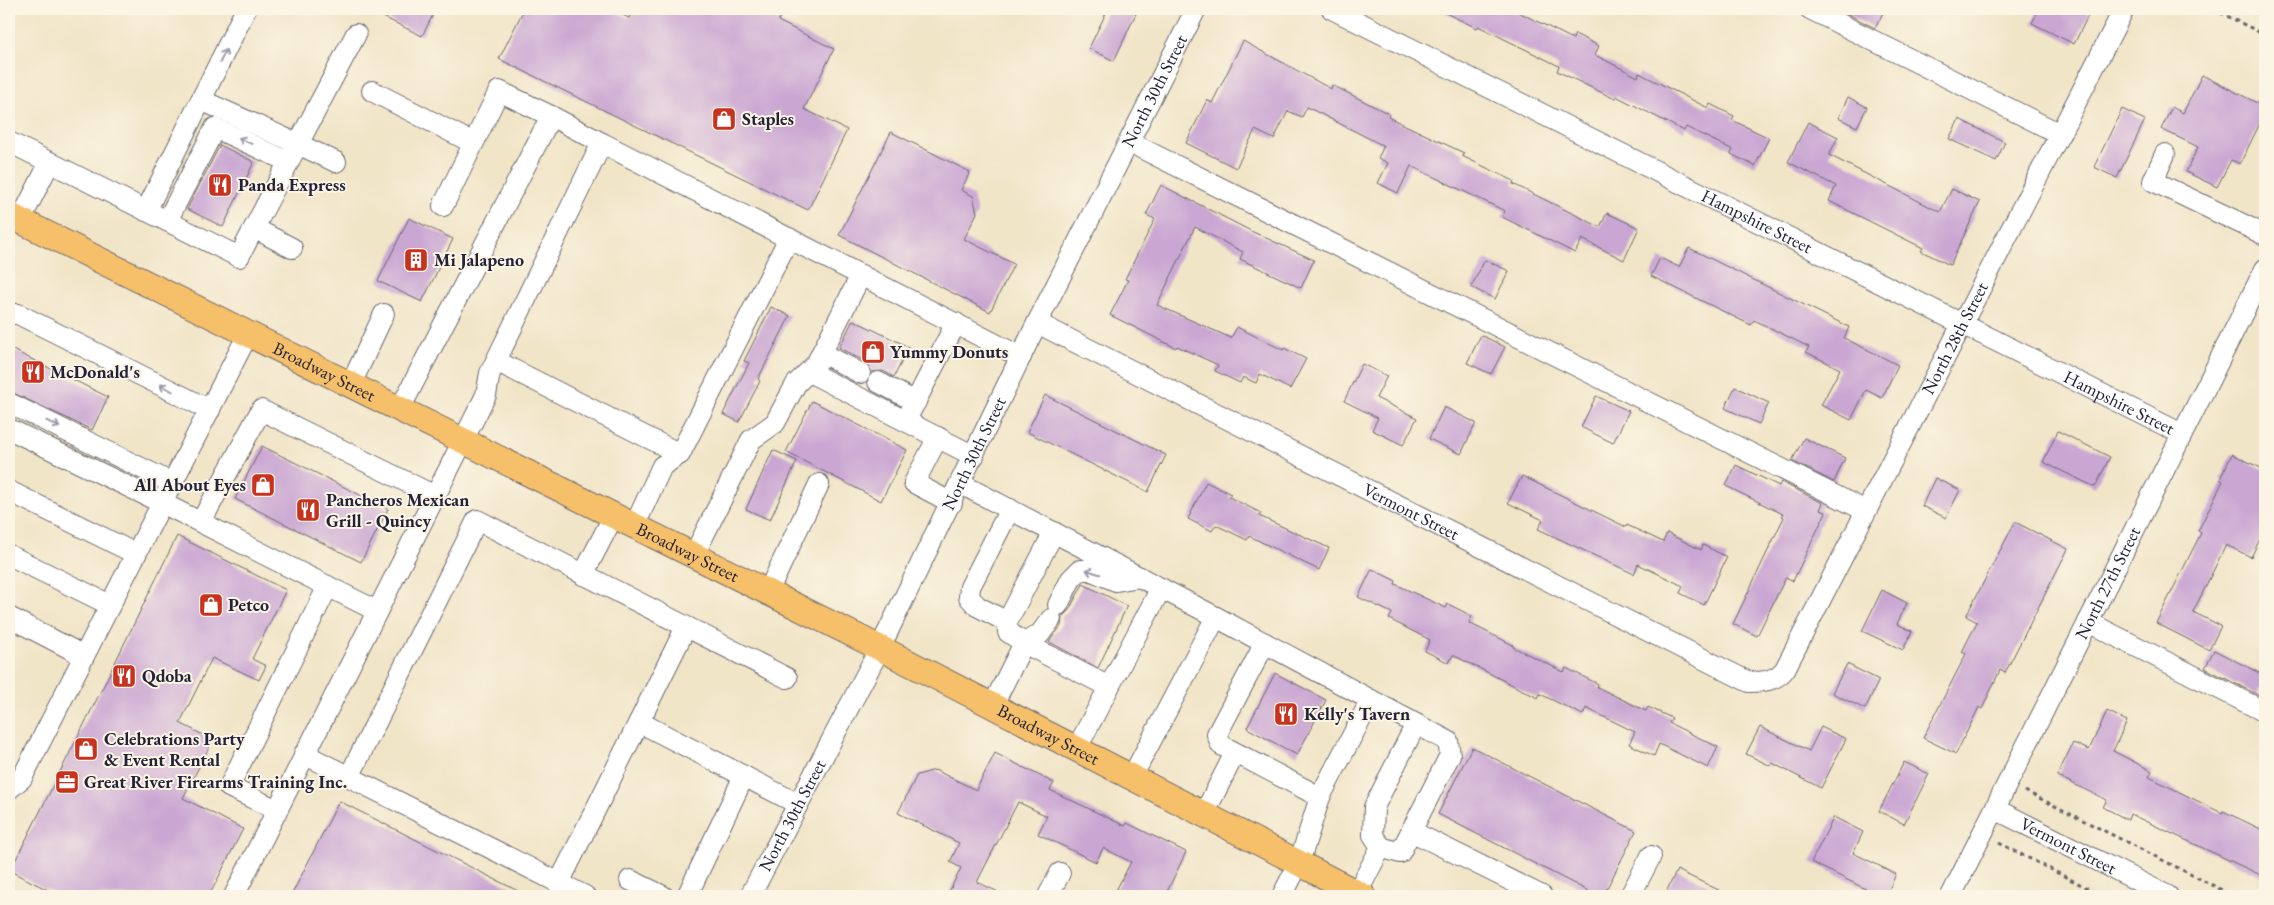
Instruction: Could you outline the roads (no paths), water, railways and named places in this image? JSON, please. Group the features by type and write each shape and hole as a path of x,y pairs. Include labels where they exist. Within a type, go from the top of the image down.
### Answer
{"main road":[{"name":"Broadway Street","path":"14,218 880,648 1360,895"}],"street":[{"path":"146,211 246,9"},
{"name":"North 30th Street","path":"750,896 880,648 961,484 1037,323 1196,9"},
{"name":"Hampshire Street","path":"1332,9 2182,434"},
{"path":"1810,9 2060,134"},
{"name":"North 28th Street","path":"1785,669 2124,9"},
{"path":"9,142 239,257 356,34"},
{"path":"372,91 473,143"},
{"path":"442,206 499,91 1021,357"},
{"path":"201,100 336,162"},
{"path":"400,409 551,116"},
{"path":"167,221 215,128 289,162"},
{"path":"1129,142 1866,511"},
{"path":"234,896 486,395 490,373 602,143"},
{"path":"2165,154 2153,180 2265,235"},
{"path":"14,218 50,162"},
{"path":"254,228 292,248"},
{"path":"583,575 662,466 680,454 789,238"},
{"name":"North 27th Street","path":"1951,896 2265,270"},
{"path":"694,555 751,440 775,422 796,384 809,372 822,353 861,276"},
{"path":"9,314 18,314 210,410"},
{"path":"351,384 384,314"},
{"path":"906,420 956,323"},
{"name":"Vermont Street","path":"1037,323 1749,682 1773,679 1785,669"},
{"path":"9,789 22,778 248,334"},
{"path":"822,353 860,373"},
{"path":"496,361 680,454"},
{"path":"809,372 974,456"},
{"path":"878,382 916,402"},
{"path":"9,403 172,483"},
{"path":"201,522 261,410 435,496"},
{"path":"9,429 201,522 377,611"},
{"path":"938,437 914,484 952,502"},
{"path":"768,592 819,484"},
{"path":"961,484 1216,617 1448,741 1450,755 1413,832 1400,853 1380,847 1373,835 1374,807 1416,724"},
{"path":"9,491 136,554"},
{"path":"1007,622 977,606 969,597 970,587 1010,509"},
{"path":"349,776 477,520 787,678"},
{"path":"1054,532 1007,622 1008,632 1024,643 1109,687"},
{"path":"9,555 110,605"},
{"path":"993,705 1024,643 1040,634 1055,612 1071,579 1080,570 1090,570 1116,581 1140,577"},
{"path":"276,810 229,787 328,586"},
{"path":"1076,748 1161,588"},
{"path":"9,617 84,656"},
{"path":"1132,777 1216,617"},
{"path":"2088,622 2265,712"},
{"path":"559,883 686,627"},
{"path":"1265,644 1217,734 1221,745 1320,797"},
{"path":"1282,896 1299,862 1320,797 1371,700"},
{"path":"639,722 798,804"},
{"path":"1204,814 1235,753"},
{"path":"304,754 585,896"},
{"path":"687,896 744,776"},
{"name":"Vermont Street","path":"1995,809 2168,896"},
{"path":"1413,832 1542,896"},
{"path":"1360,895 1380,847"},
{"path":"1630,896 1651,856"},
{"path":"1048,896 1060,873"},
{"path":"630,880 663,896"}],"place":[{"name":"Staples","path":"724,119"},
{"name":"Panda Express","path":"220,185"},
{"name":"Mi Jalapeno","path":"416,260"},
{"name":"Yummy Donuts","path":"873,352"},
{"name":"McDonald's","path":"33,372"},
{"name":"All About Eyes","path":"263,485"},
{"name":"Pancheros Mexican Grill - Quincy","path":"308,510"},
{"name":"Petco","path":"211,605"},
{"name":"Qdoba","path":"124,676"},
{"name":"Kelly's Tavern","path":"1286,714"},
{"name":"Celebrations Party & Event Rental","path":"86,749"},
{"name":"Great River Firearms Training Inc.","path":"67,782"}]}
